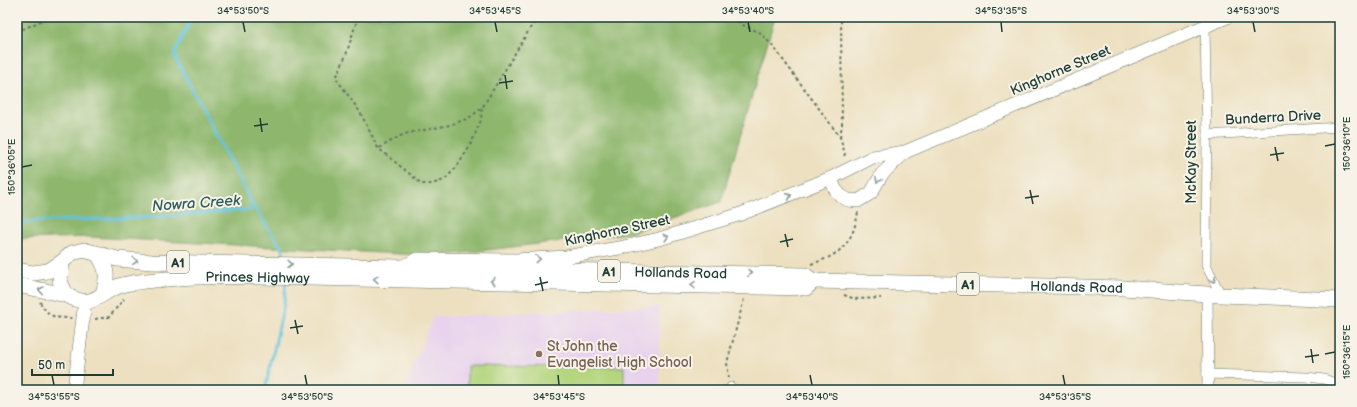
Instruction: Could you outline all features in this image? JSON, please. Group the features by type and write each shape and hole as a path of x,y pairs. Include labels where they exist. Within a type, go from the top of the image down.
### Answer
{"highway":[{"name":"A1","path":"17,270 33,273 48,271 72,253 84,250 97,253"},
{"name":"Princes Highway","path":"97,253 117,259 134,261 260,270 320,272 415,280"},
{"path":"97,253 107,272 104,294"},
{"path":"62,262 60,281 66,295"},
{"name":"Princes Highway","path":"320,272 403,267"},
{"name":"Hollands Road","path":"403,267 805,274 813,281 1123,288 1340,300"},
{"name":"Princes Highway","path":"104,294 110,289 123,285 174,278 221,276 260,270"},
{"name":"Hollands Road","path":"415,280 806,288 813,281"},
{"path":"17,285 66,295 85,302"},
{"name":"A1","path":"85,302 95,300 104,294"}],"main road":[{"name":"Kinghorne Street","path":"403,267 417,259 516,260 566,257 619,248 659,239 742,214 831,178 874,157 905,152 1227,17"},
{"name":"Kinghorne Street","path":"858,201 871,193 882,174 905,152"},
{"path":"831,178 835,189 841,196 848,200 858,201"},
{"path":"74,390 85,302"}],"street":[{"name":"McKay Street","path":"1205,26 1207,134 1206,265 1214,294 1208,390"},
{"name":"Bunderra Drive","path":"1207,134 1340,130"},
{"path":"1208,374 1324,378 1340,385"}],"path":[{"path":"17,32 49,17"},
{"path":"358,17 346,55 336,78 360,112 378,148 422,184 432,184 444,180 456,168 470,146 481,120 482,108"},
{"path":"378,148 404,134 450,125 469,118 482,108 537,17"},
{"path":"733,17 743,25 761,33 775,49 840,137 845,154 843,160"},
{"path":"840,137 842,124 841,17"},
{"path":"808,265 827,260 842,249 849,240 855,226 858,201"},
{"path":"38,300 50,316 96,319 109,317 128,295"},
{"path":"732,389 727,363 745,295"}],"shaded area":[{"name":"St John the Evangelist High School","path":"659,306 660,390 404,390 433,317"}],"green space":[{"path":"17,17 775,17 721,202 629,233 437,256 89,237 17,239"},
{"path":"467,366 624,367 624,390 467,390"}],"waterway":[{"name":"Nowra Creek","path":"17,222 156,217 255,209 174,55 192,17"},
{"path":"255,209 283,250 284,261"},
{"path":"265,390 284,304 286,282"}],"place":[{"name":"St John the Evangelist High School","path":"539,354"}]}
